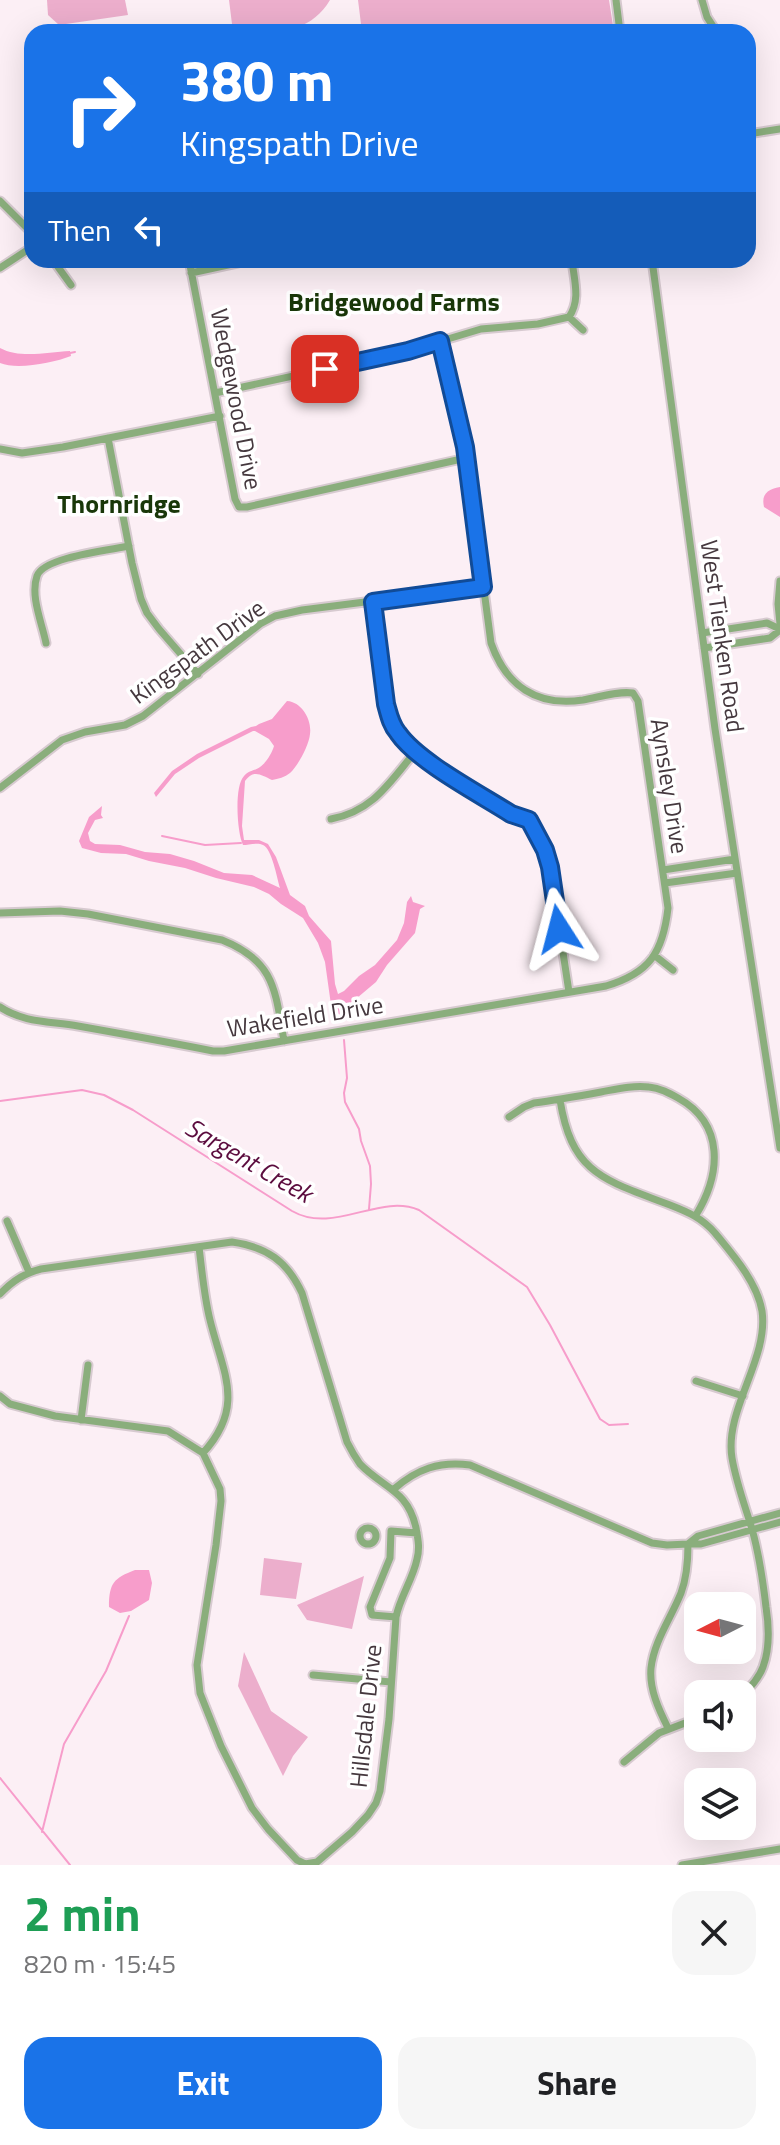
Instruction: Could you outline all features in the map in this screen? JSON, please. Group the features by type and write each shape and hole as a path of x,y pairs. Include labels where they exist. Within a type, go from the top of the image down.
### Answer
{"street":[{"path":"616,0 619,24"},
{"path":"702,0 712,24"},
{"path":"756,133 780,129"},
{"path":"0,201 24,225"},
{"path":"0,268 24,252"},
{"path":"59,268 71,285"},
{"name":"Wedgewood Drive","path":"190,268 239,507 466,458"},
{"path":"191,273 214,268"},
{"path":"215,393 393,354 481,329 538,324 569,317 576,297 573,268"},
{"name":"West Tienken Road","path":"653,268 704,648 780,1144"},
{"path":"569,317 583,330"},
{"name":"Aynsley Drive","path":"440,341 466,458 491,643 497,660 507,676 533,695 560,701 579,701 624,692 633,693 638,701 668,908 666,932 654,955"},
{"path":"0,449 22,453 220,416"},
{"path":"108,438 138,590 147,613 198,674"},
{"path":"46,643 35,591 41,569 55,562 129,546"},
{"path":"704,648 770,638 780,628 780,581"},
{"name":"Kingspath Drive","path":"0,788 62,740 133,722 260,624 275,616 483,587"},
{"path":"373,602 386,704 397,732 415,752 511,814 529,820 545,850 569,992"},
{"path":"702,633 767,623 780,628"},
{"path":"331,819 348,816 364,808 415,752"},
{"path":"663,870 735,859"},
{"path":"665,883 737,873"},
{"path":"0,913 60,911 88,914 222,940 240,947 253,956 273,984 284,1041"},
{"path":"654,955 673,970"},
{"name":"Wakefield Drive","path":"1,1009 42,1023 69,1024 224,1051 621,982 635,975 654,955"},
{"path":"509,1117 534,1103 620,1089 650,1087 686,1102 705,1124 713,1148 710,1189 696,1215"},
{"path":"560,1100 569,1137 576,1152 592,1170 619,1185 696,1215 716,1234 753,1285 761,1306 762,1329 731,1447 751,1526 766,1605 767,1649 756,1680"},
{"path":"7,1221 29,1272"},
{"name":"Hillsdale Drive","path":"0,1294 14,1280 29,1272 232,1242 269,1253 289,1270 302,1293 347,1442 360,1464 394,1489 409,1507 417,1533 418,1556 396,1617 383,1778 376,1803 352,1832 317,1862 305,1864 297,1860 252,1808 221,1746 200,1693 197,1665 221,1501 220,1489 203,1453"},
{"path":"0,1396 10,1404 31,1411 168,1431 203,1453 221,1430 226,1417 228,1384 209,1317 199,1247"},
{"path":"81,1420 88,1365"},
{"path":"696,1381 743,1396"},
{"path":"394,1489 424,1469 446,1464 470,1465 652,1543 667,1545 688,1544 698,1536 780,1522"},
{"path":"751,1526 780,1513"},
{"path":"375,1531 417,1533"},
{"path":"391,1531 390,1558 370,1607 372,1615 396,1617"},
{"path":"668,1728 653,1690 651,1671 658,1641 681,1594 688,1544"},
{"path":"313,1675 391,1682"},
{"path":"624,1762 668,1728 684,1723"},
{"path":"682,1865 780,1849"}],"shaded area":[{"path":"47,0 125,0 128,15 58,24 48,15"},
{"path":"229,0 330,0 321,12 304,24 232,24"},
{"path":"358,0 609,0 613,24 361,24"},
{"path":"0,348 25,354 70,351 71,356 35,365 7,365 0,363"},
{"path":"780,487 780,517 764,507 763,502 766,493"},
{"path":"287,701 301,708 308,718 308,744 288,774 272,780 255,774 245,781 244,840 259,840 268,844 290,895 305,906 309,916 331,941 338,994 375,965 397,940 411,896 413,902 425,906 420,909 415,933 376,982 353,1003 343,1006 342,1017 332,1012 325,962 318,943 303,918 269,894 185,868 126,854 82,848 79,841 89,817 102,806 103,818 95,820 88,833 90,841 95,844 170,854 224,873 252,875 280,888 269,852 261,844 243,845 238,821 241,781 268,758 274,746 269,739 253,731 199,758 175,774 156,797 154,793 172,771 197,754 272,719"},
{"path":"264,1558 302,1563 296,1599 260,1595"},
{"path":"135,1570 149,1570 152,1583 149,1600 131,1611 120,1613 109,1607 110,1592 114,1582"},
{"path":"364,1576 352,1629 307,1620 297,1605"},
{"path":"244,1652 271,1711 308,1737 283,1776 238,1686"}],"waterway":[{"path":"70,353 75,352"},
{"path":"162,836 205,845 241,843"},
{"path":"344,1040 345,1102 359,1129 370,1166 369,1209"},
{"name":"Sargent Creek","path":"0,1101 82,1090 104,1095 133,1110 292,1211 308,1217 340,1217 388,1206 419,1210 527,1287 600,1419 609,1425 628,1424"},
{"path":"42,1832 64,1744 106,1671 129,1616"},
{"path":"0,1778 70,1865"}],"district":[{"name":"Bridgewood Farms","path":"394,301"},
{"name":"Thornridge","path":"119,503"}],"route":[{"path":"325,369 440,341 465,447 483,587 373,602 386,704 397,732 415,752 511,814 529,820 550,867 559,929"}]}
